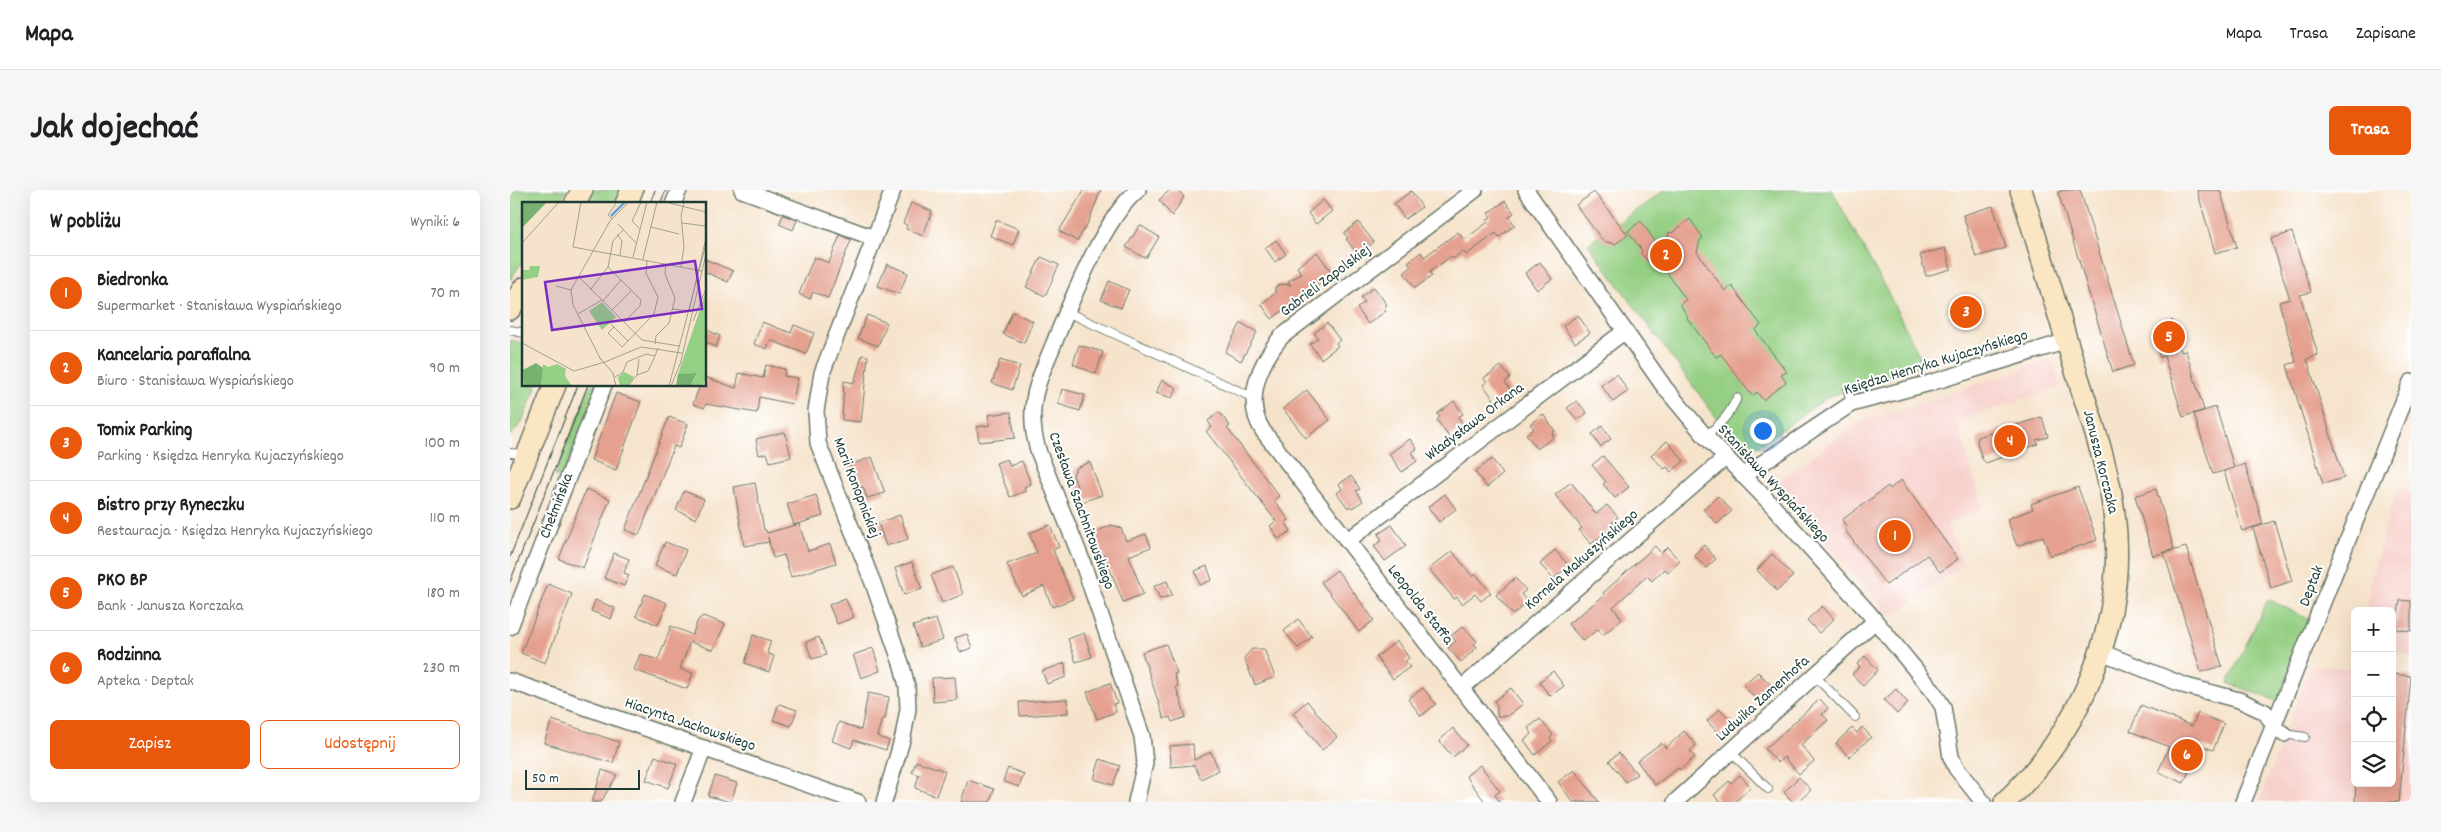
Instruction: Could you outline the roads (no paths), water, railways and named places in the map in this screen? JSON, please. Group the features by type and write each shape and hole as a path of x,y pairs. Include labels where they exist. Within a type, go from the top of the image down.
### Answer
{"street":[{"path":"576,202 582,190"},
{"path":"627,202 632,190"},
{"path":"674,202 679,190"},
{"path":"742,190 874,238"},
{"name":"Marii Konopnickiej","path":"884,802 903,738 908,709 907,686 873,583 818,443 816,411 822,372 893,190"},
{"name":"Czesława Szachnitowskiego","path":"1136,802 1145,763 1142,736 1081,558 1034,435 1032,417 1034,398 1039,380 1067,312 1108,227 1120,209 1138,190"},
{"name":"Gabrieli Zapolskiej","path":"1263,431 1255,412 1254,398 1261,368 1268,353 1281,337 1475,190"},
{"name":"Stanisława Wyspiańskiego","path":"1526,190 1665,388 1705,436 1770,503 1875,621 1933,691 1943,707 1953,763 1963,779 1983,802"},
{"name":"Janusza Korczaka","path":"2005,802 2029,778 2056,742 2079,704 2100,652 2112,605 2115,582 2114,513 2104,464 2021,190"},
{"path":"510,310 522,291"},
{"name":"Władysława Orkana","path":"1346,541 1626,331"},
{"name":"Księdza Henryka Kujaczyńskiego","path":"1743,476 1850,397 1930,383 2067,342"},
{"name":"Deptak","path":"2243,802 2279,730 2411,382"},
{"path":"510,498 519,453 554,386"},
{"name":"Chełmińska","path":"510,627 604,386"},
{"name":"Leopolda Staffa","path":"1263,431 1549,802"},
{"name":"Kornela Makuszyńskiego","path":"1463,688 1725,458"},
{"name":"Ludwika Zamenhofa","path":"1676,802 1875,621"},
{"path":"2100,652 2186,686 2239,700 2265,712 2279,730"},
{"name":"Hiacynta Jackowskiego","path":"510,681 858,802"},
{"path":"683,802 704,748"}],"lane":[{"path":"1067,312 1254,398"},
{"path":"1705,436 1721,424 1730,413 1737,398"},
{"path":"1815,676 1854,717"},
{"path":"2279,730 2305,737"},
{"path":"1731,752 1768,789"}],"tram line":[{"path":"651,202 655,190"},
{"path":"661,202 666,190"},
{"path":"510,557 578,386"},
{"path":"510,582 588,386"}],"place":[{"name":"Kancelaria parafialna","path":"1666,255"},
{"name":"Tomix Parking","path":"1966,312"},
{"name":"PKO BP","path":"2169,337"},
{"name":"Bistro przy Ryneczku","path":"2010,441"},
{"name":"Biedronka","path":"1895,536"},
{"name":"Rodzinna","path":"2187,755"}]}
